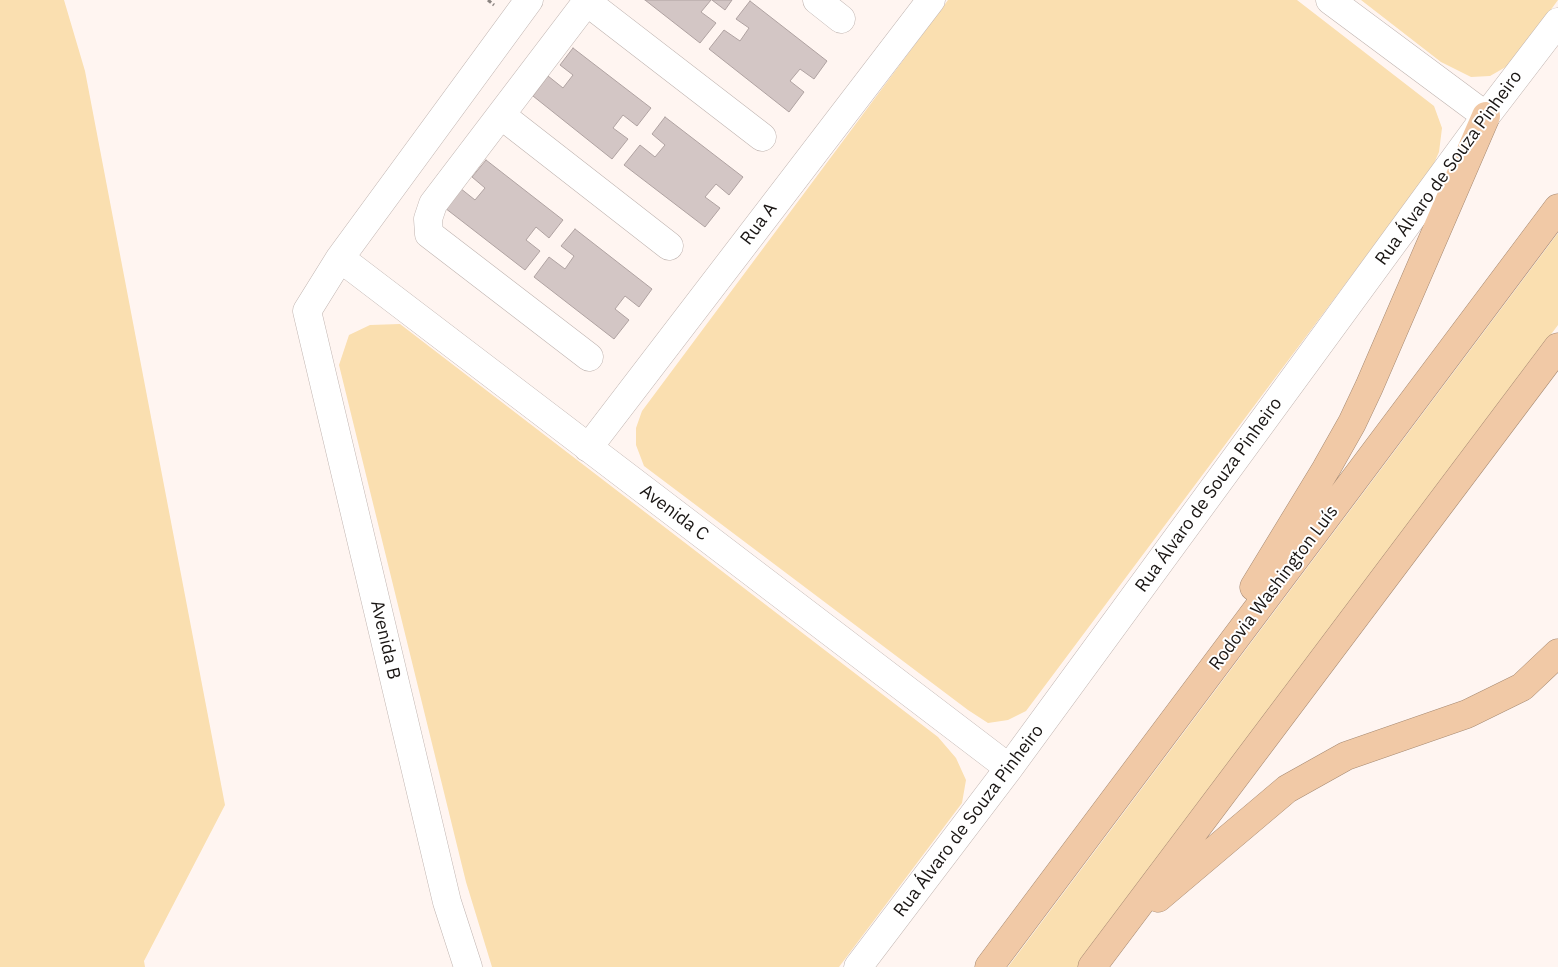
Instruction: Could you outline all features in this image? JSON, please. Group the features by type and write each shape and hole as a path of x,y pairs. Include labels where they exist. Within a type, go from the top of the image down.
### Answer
{"highway":[{"path":"1160,740 1352,423 1486,116"},
{"name":"Rodovia Washington Luís","path":"989,967 1558,208"},
{"path":"1092,967 1558,347"},
{"path":"1120,930 1287,788 1346,756 1467,714 1522,686 1558,653"}],"street":[{"path":"340,258 529,0"},
{"path":"817,0 841,19"},
{"name":"Rua A","path":"588,448 930,0"},
{"path":"1330,0 1486,116"},
{"path":"589,357 429,234 428,219 433,204 587,1 762,137"},
{"name":"Rua Álvaro de Souza Pinheiro","path":"858,967 1009,768 1486,116 1558,22"},
{"path":"501,115 669,246"},
{"name":"Avenida B","path":"340,258 307,311 447,902 468,967"},
{"name":"Avenida C","path":"340,258 1009,768"}],"shaded area":[{"path":"0,0 64,0 85,71 225,805 144,961 145,967 0,967"},
{"path":"948,0 1297,0 1434,106 1442,128 1439,152 1432,168 1026,711 1008,720 988,723 968,710 644,466 636,445 636,428 642,411"},
{"path":"1361,0 1558,0 1511,64 1490,76 1471,77 1441,62"},
{"path":"1558,233 1558,325 1078,967 1008,967"},
{"path":"400,324 938,737 956,758 966,780 962,803 839,967 492,967 466,882 339,365 349,335 370,325"}],"building":[{"path":"645,0 711,0 701,12 716,23 700,43"},
{"path":"712,0 732,0 725,10"},
{"path":"750,1 827,61 814,79 800,69 790,81 804,92 789,112 709,49 724,30 740,41 749,28 736,19"},
{"path":"573,48 651,108 637,126 623,115 613,128 628,139 612,159 533,96 548,76 563,88 573,75 560,65"},
{"path":"665,117 743,177 729,195 716,184 705,197 720,208 705,227 624,165 640,145 655,157 665,145 652,134"},
{"path":"486,160 563,220 549,238 536,227 526,240 540,251 525,270 445,208 460,188 475,200 485,188 472,177"},
{"path":"575,229 652,289 639,307 625,296 615,309 629,320 614,339 534,277 549,257 565,269 574,256 561,246"}]}
